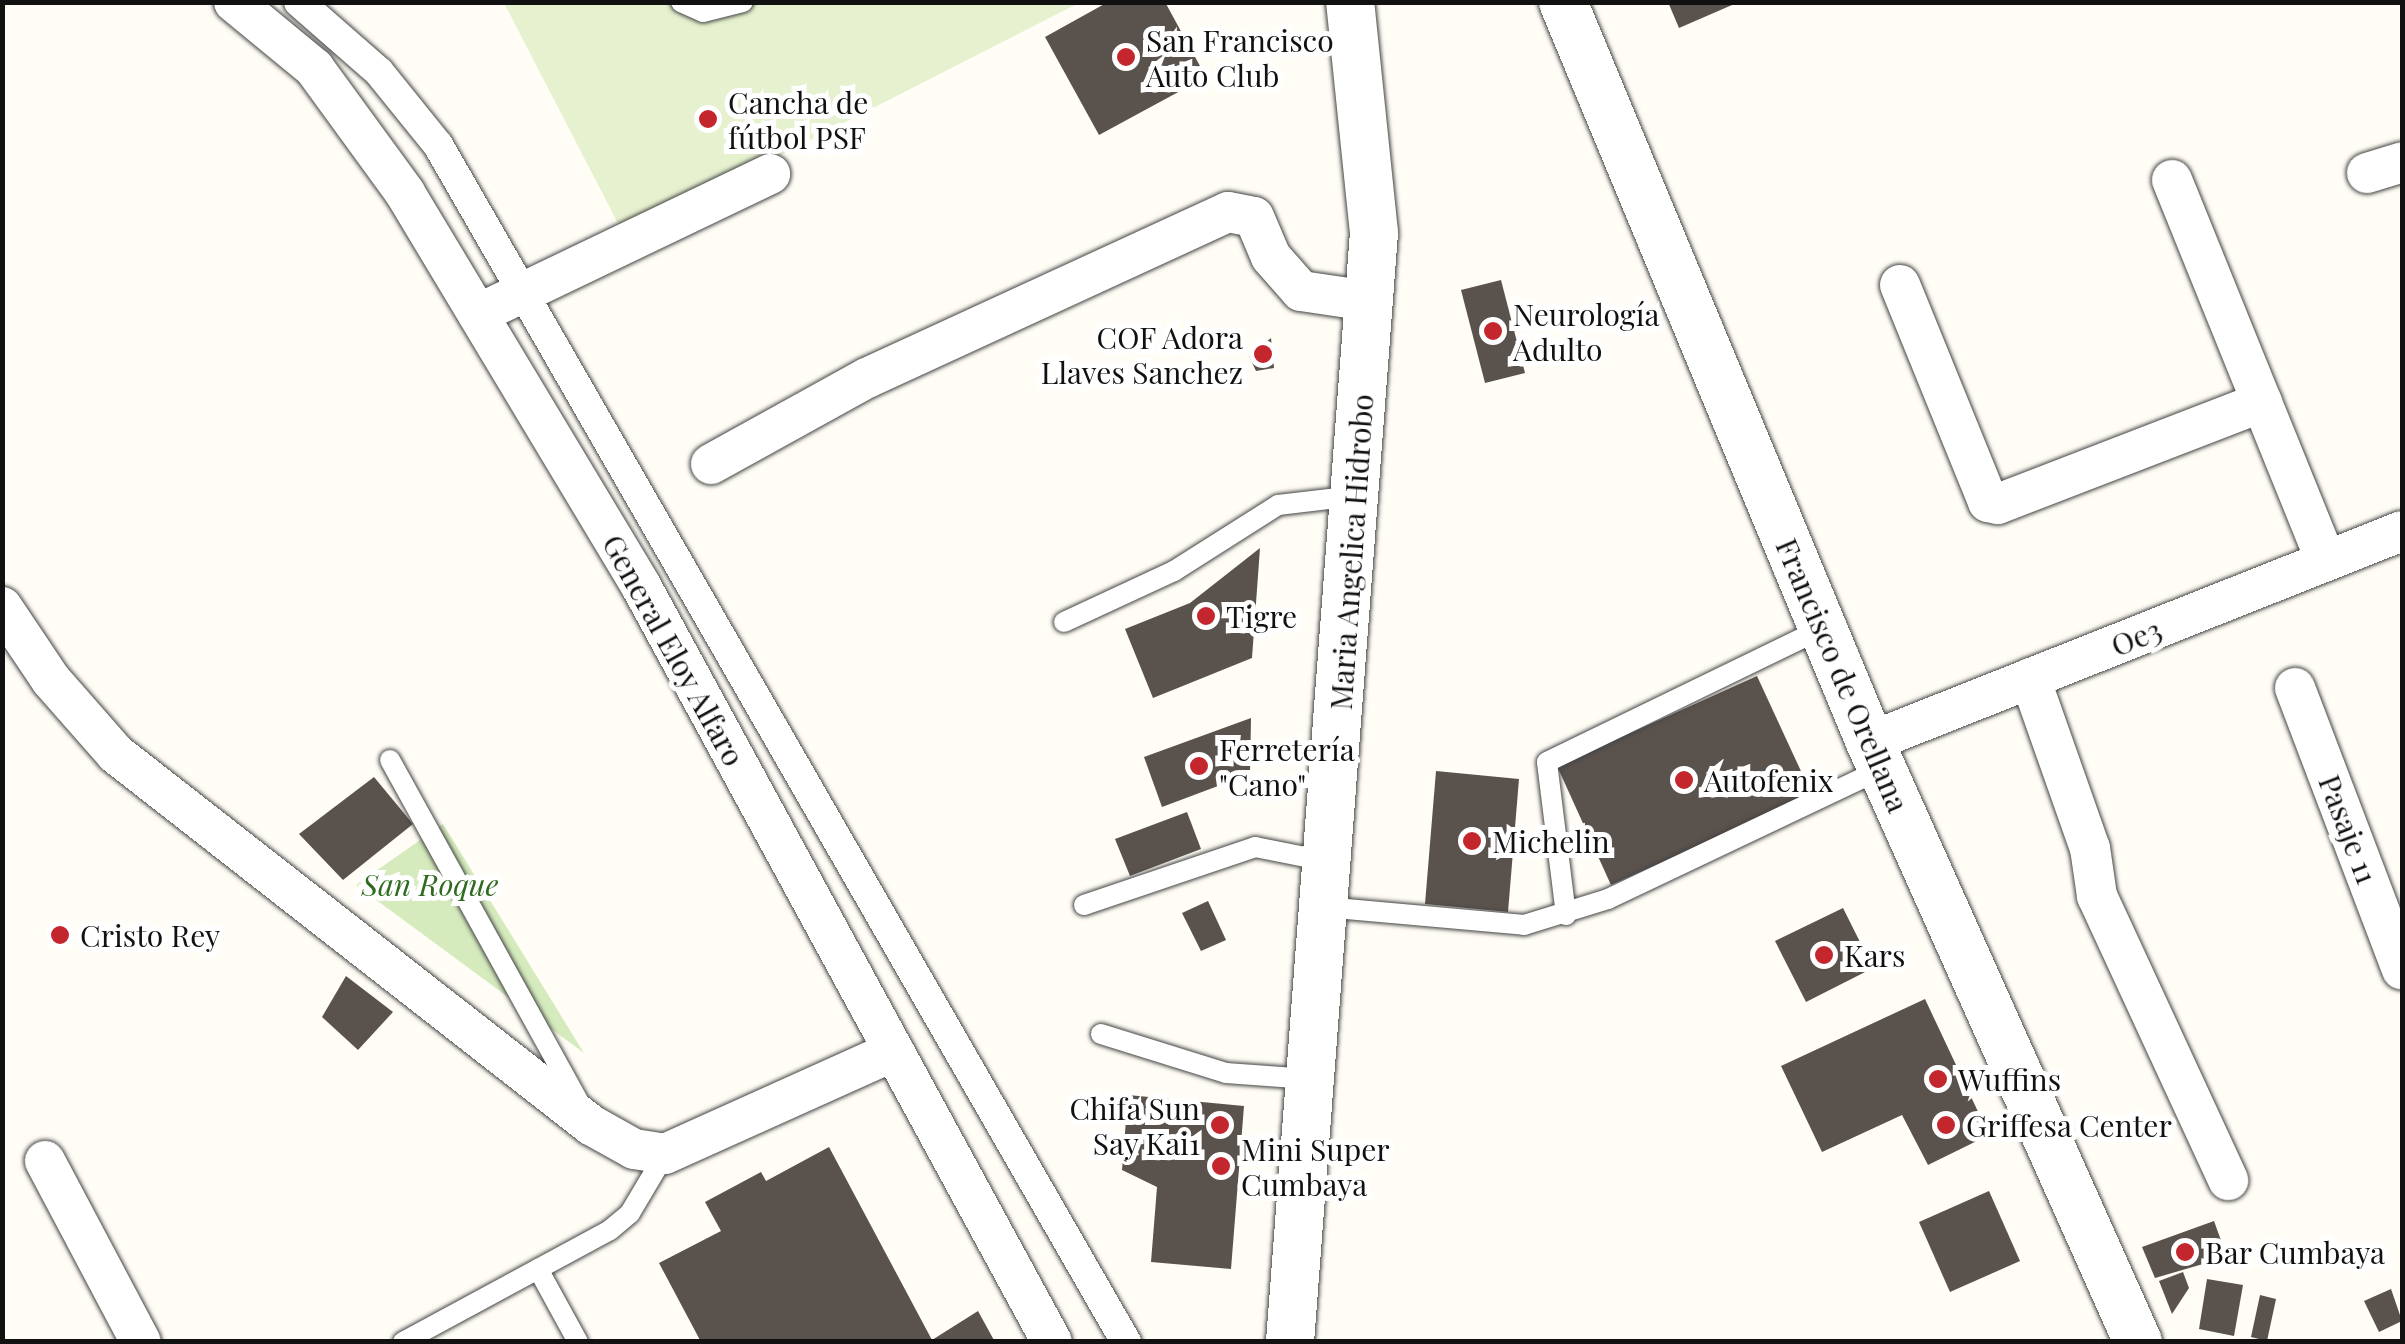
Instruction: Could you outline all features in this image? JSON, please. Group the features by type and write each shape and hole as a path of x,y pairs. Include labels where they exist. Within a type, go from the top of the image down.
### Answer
{"street":[{"path":"299,2 380,72 438,144 1126,1342"},
{"name":"Maria Angelica Hidrobo","path":"1290,1342 1374,233 1350,2"},
{"name":"Francisco de Orellana","path":"1562,2 1876,756 2138,1342"},
{"name":"General Eloy Alfaro","path":"263,10 358,120 640,586 1052,1342"},
{"path":"478,314 770,174"},
{"path":"2172,180 2326,561"},
{"path":"712,464 867,378 1228,212 1254,218 1271,258 1302,291 1369,301"},
{"path":"1900,284 1988,502 1998,504 2262,402"},
{"name":"Oe3","path":"1876,756 2030,678 2402,532"},
{"path":"2,607 51,680 116,754 591,1125 634,1149 664,1154 894,1052"},
{"path":"2030,678 2090,848 2098,896 2228,1180"},
{"name":"Pasaje 11","path":"2295,688 2402,969"},
{"path":"45,1161 141,1342"}],"lane":[{"path":"681,2 703,12 743,2"},
{"path":"1064,622 1174,571 1278,504 1355,496"},
{"path":"1566,915 1547,762 1822,628"},
{"path":"1084,906 1255,847 1326,884 1524,925 1566,915 1876,756"},
{"path":"390,760 591,1125"},
{"path":"1100,1034 1226,1074 1311,1079"},
{"path":"403,1342 630,1214 664,1154"},
{"path":"538,1269 578,1342"},
{"path":"442,1320 454,1342"}],"green space":[{"name":"Cancha de fútbol PSF","path":"504,3 1079,3 624,235"},
{"name":"San Roque","path":"443,824 584,1053 356,885"}],"building":[{"name":"San Francisco Auto Club","path":"1108,2 1165,2 1206,77 1099,135 1045,37"},
{"path":"1668,2 1739,2 1679,28"},
{"name":"Neurología Adulto","path":"1501,280 1525,373 1485,383 1461,290"},
{"name":"COF Adora Llaves Sanchez","path":"1271,338 1274,368 1256,371 1249,356"},
{"name":"Tigre","path":"1260,548 1252,658 1153,698 1125,629 1190,603"},
{"name":"Autofenix","path":"1757,676 1812,795 1611,885 1557,766"},
{"name":"Ferretería \"Cano\"","path":"1251,718 1250,774 1162,807 1144,757"},
{"name":"Michelin","path":"1436,771 1519,779 1508,912 1425,904"},
{"path":"374,777 413,824 343,880 299,834"},
{"path":"1187,812 1201,849 1130,876 1115,839"},
{"path":"1208,901 1226,940 1201,951 1182,913"},
{"name":"Kars","path":"1843,908 1873,968 1806,1002 1775,941"},
{"path":"346,976 393,1012 358,1050 322,1017"},
{"path":"1925,999 1989,1135 1928,1165 1902,1115 1822,1152 1781,1066"},
{"path":"1128,1095 1244,1106 1231,1269 1151,1262 1157,1187 1122,1170"},
{"path":"829,1147 932,1340 978,1311 995,1342 701,1342 659,1263 721,1231 705,1202 761,1172 766,1181"},
{"path":"1989,1191 2020,1261 1950,1292 1919,1222"},
{"name":"Bar Cumbaya","path":"2214,1221 2227,1257 2155,1278 2142,1247"},
{"path":"2183,1272 2189,1288 2172,1314 2159,1281"},
{"path":"2207,1279 2243,1285 2234,1336 2199,1329"},
{"path":"2391,1289 2402,1321 2379,1332 2364,1301"},
{"path":"2260,1295 2276,1299 2267,1341 2251,1337"}],"place":[{"name":"San Francisco Auto Club","path":"1126,57"},
{"name":"Cancha de fútbol PSF","path":"708,119"},
{"name":"Neurología Adulto","path":"1493,331"},
{"name":"COF Adora Llaves Sanchez","path":"1263,354"},
{"name":"Tigre","path":"1206,616"},
{"name":"Ferretería \"Cano\"","path":"1199,766"},
{"name":"Autofenix","path":"1684,780"},
{"name":"Michelin","path":"1472,841"},
{"name":"Cristo Rey","path":"60,935"},
{"name":"Kars","path":"1824,955"},
{"name":"Wuffins","path":"1938,1079"},
{"name":"Chifa Sun Say Kai1","path":"1220,1125"},
{"name":"Griffesa Center","path":"1946,1125"},
{"name":"Mini Super Cumbaya","path":"1221,1166"},
{"name":"Bar Cumbaya","path":"2185,1252"}]}
